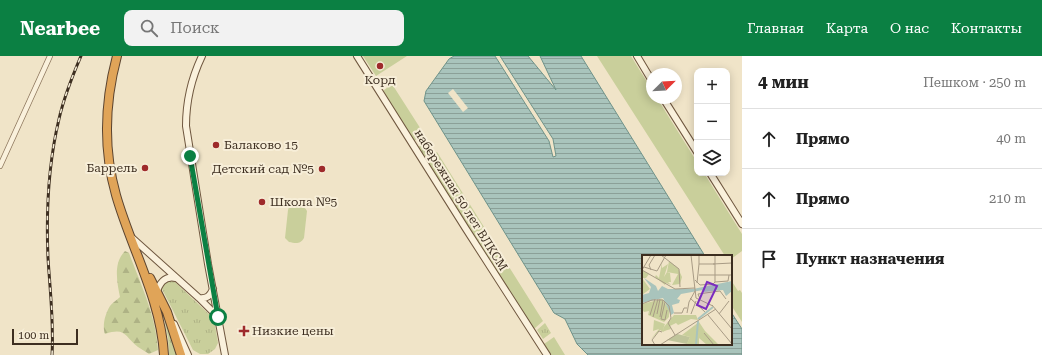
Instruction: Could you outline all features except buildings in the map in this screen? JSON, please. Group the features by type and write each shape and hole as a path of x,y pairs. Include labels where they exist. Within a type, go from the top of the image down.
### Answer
{"highway":[{"path":"118,56 110,88 107,123 113,183 120,208 154,296 164,355"},
{"path":"154,296 167,312 181,355"}],"street":[{"path":"0,166 50,56"},
{"path":"202,56 190,85 186,112 186,126 225,355"},
{"name":"набережная 50 лет ВЛКСМ","path":"357,56 547,355"},
{"path":"636,56 646,72"},
{"path":"667,104 694,147"},
{"path":"712,176 742,224"},
{"path":"131,237 218,317"},
{"path":"154,296 159,285 166,278 172,277 177,279"},
{"path":"199,298 209,296 213,288"},
{"path":"167,312 179,333 188,355"}],"green space":[{"name":"Корд","path":"363,56 407,56 376,76"},
{"path":"597,56 631,56 646,80 646,104 661,104 694,157 694,176 706,176 742,234 742,251 732,258 732,255 724,255"},
{"path":"392,84 424,134 414,141 383,91"},
{"path":"427,141 434,151 424,157 418,147"},
{"path":"437,152 543,321 534,329 425,160"},
{"path":"289,207 303,207 307,211 304,238 301,242 297,243 289,242 285,238 288,210"},
{"path":"125,251 129,253 147,301 157,337 158,350 149,354 138,347 121,332 105,334 104,331 104,320 108,309 120,297 117,267 121,256"},
{"path":"174,281 214,319 218,343 215,349 208,354 200,354 193,350 162,289 163,283"},
{"path":"732,282 738,291 740,290 742,293 742,322 732,307"},
{"path":"163,313 170,327 178,355 169,355 168,338"},
{"path":"545,323 551,333 543,339 537,330"},
{"path":"554,337 565,355 551,355 544,344"}],"water":[{"path":"454,56 495,56 549,141 553,157 556,156 553,139 500,56 528,56 556,90 540,56 581,56 704,255 642,255 642,345 732,345 732,314 742,329 742,355 588,355 577,344 565,319 554,313 424,101 426,91 449,59"}],"pier":[{"path":"453,89 468,108 463,112 448,93"}],"railway":[{"path":"52,355 52,319 47,240 50,171 55,136 61,111 68,87 81,56"}],"place":[{"name":"Корд","path":"380,66"},
{"name":"Балаково 15","path":"216,145"},
{"name":"Баррель","path":"145,168"},
{"name":"Детский сад №5","path":"322,169"},
{"name":"Школа №5","path":"262,202"},
{"name":"Низкие цены","path":"244,331"}],"route":[{"path":"190,156 218,317"}]}
